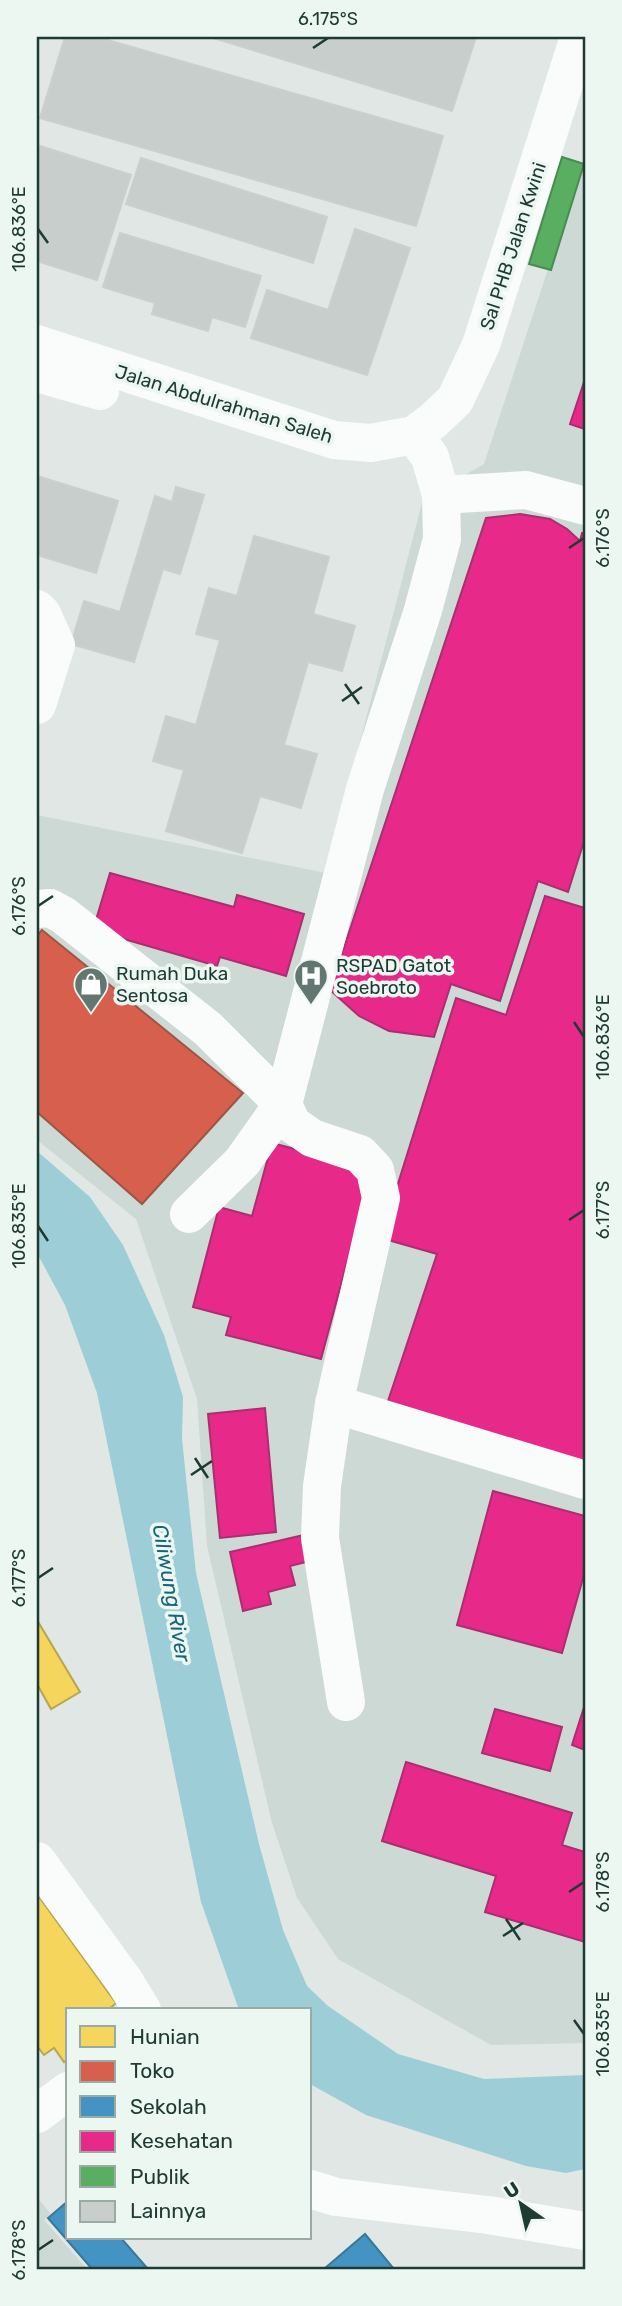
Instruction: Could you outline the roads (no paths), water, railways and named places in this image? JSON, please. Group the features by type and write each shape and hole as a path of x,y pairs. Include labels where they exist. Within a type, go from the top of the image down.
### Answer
{"street":[{"name":"Sal PHB Jalan Kwini","path":"422,446 434,420 455,400 481,345 579,37"},
{"path":"37,373 335,462 371,466 393,465 422,446 440,450 472,416 585,73"},
{"name":"Jalan Abdulrahman Saleh","path":"37,344 334,440 422,446"},
{"path":"189,1214 242,1162 283,1104 365,789 432,579 442,539 442,495 422,446"},
{"path":"442,495 526,490 585,506"},
{"path":"37,609 56,645 37,705"},
{"path":"37,909 50,908 63,915 208,1029 283,1104 292,1124 312,1138 360,1154 375,1170 381,1198 334,1404 322,1486 320,1538 346,1702"},
{"path":"334,1404 585,1480"},
{"path":"37,1861 125,1982 141,2008"},
{"path":"312,2190 336,2197 488,2215 585,2231"}],"water":[{"name":"Ciliwung River","path":"37,1151 90,1197 123,1245 164,1335 183,1397 182,1439 196,1573 259,1844 283,1930 307,1986 328,2006 398,2054 484,2079 585,2075 585,2169 566,2173 526,2166 366,2115 312,2085 312,2008 238,2008 201,1902 97,1393 65,1305 37,1253"}],"place":[{"name":"RSPAD Gatot Soebroto","path":"311,1006"},
{"name":"Rumah Duka Sentosa","path":"91,1014"}]}
